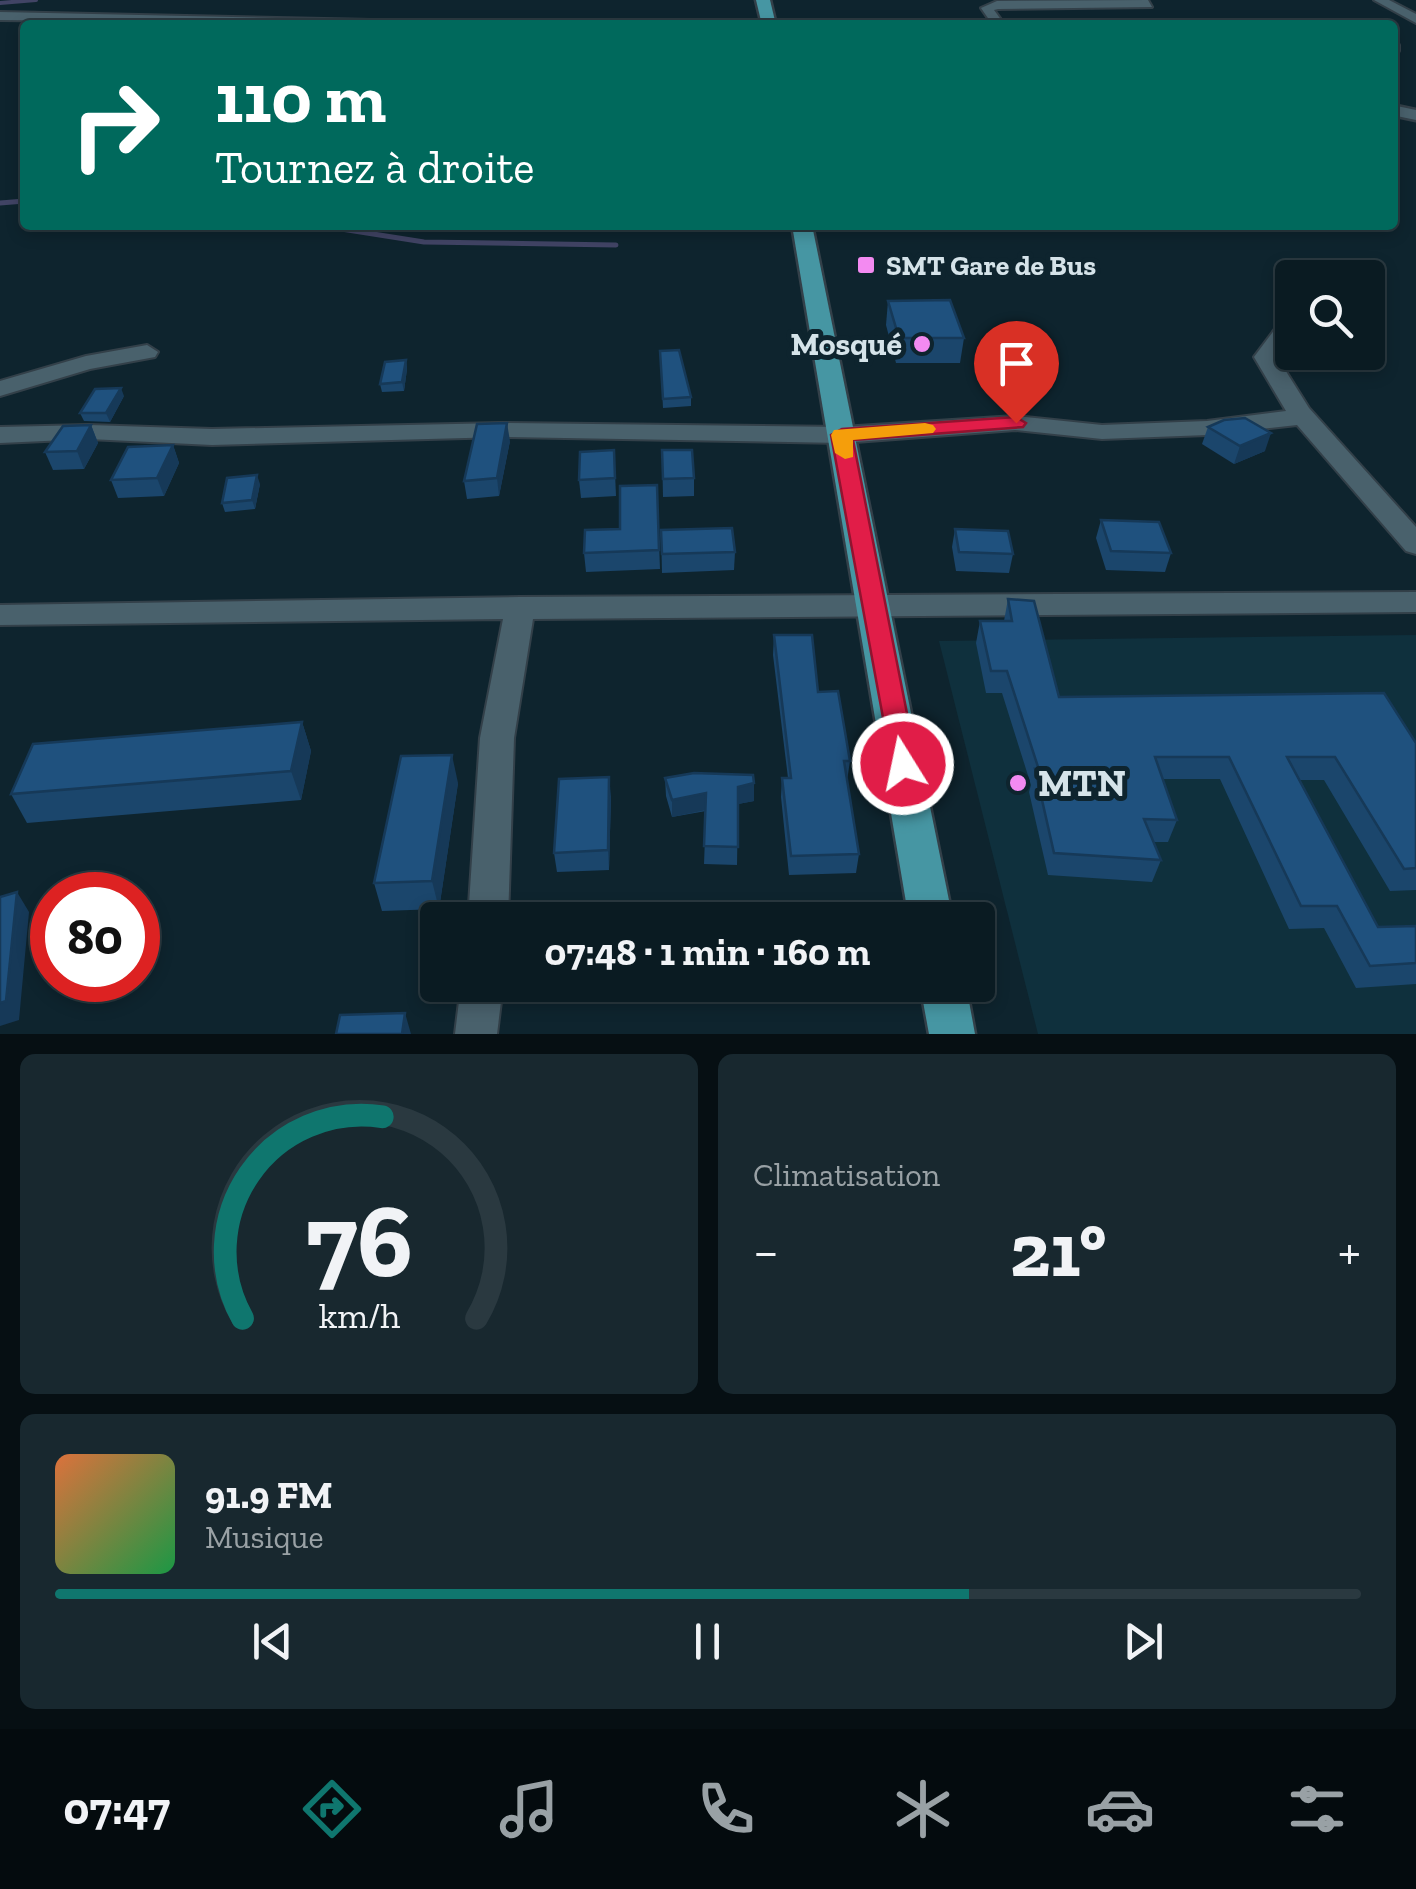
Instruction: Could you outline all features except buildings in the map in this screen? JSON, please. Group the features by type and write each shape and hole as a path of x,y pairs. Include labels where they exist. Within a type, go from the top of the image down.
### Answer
{"highway":[{"path":"803,230 928,902"},
{"path":"946,1002 952,1034"}],"street":[{"path":"1380,0 1416,19"},
{"path":"995,20 986,8 1148,4"},
{"path":"0,16 126,20"},
{"path":"1275,344 1265,357 1299,412 1416,545"},
{"path":"0,389 112,356 148,352"},
{"path":"0,435 89,432 212,437 502,430 842,435 1016,423 1102,432 1207,428 1291,419 1299,412"},
{"path":"0,615 520,607 875,609 1416,602"},
{"path":"489,902 497,738 520,607"},
{"path":"476,1034 480,1002"}],"shaded area":[{"path":"1416,635 1416,1034 1038,1034 939,641"}],"waterway":[{"path":"0,3 36,0"},
{"path":"0,203 20,201"},
{"path":"348,230 424,242 616,245"}],"slow traffic":[{"path":"845,453 842,435 925,429"}],"place":[{"name":"SMT Gare de Bus","path":"866,265"},
{"name":"Mosqué","path":"922,344"},
{"name":"MTN","path":"1018,783"}],"route":[{"path":"903,764 842,435 1016,423"}]}
